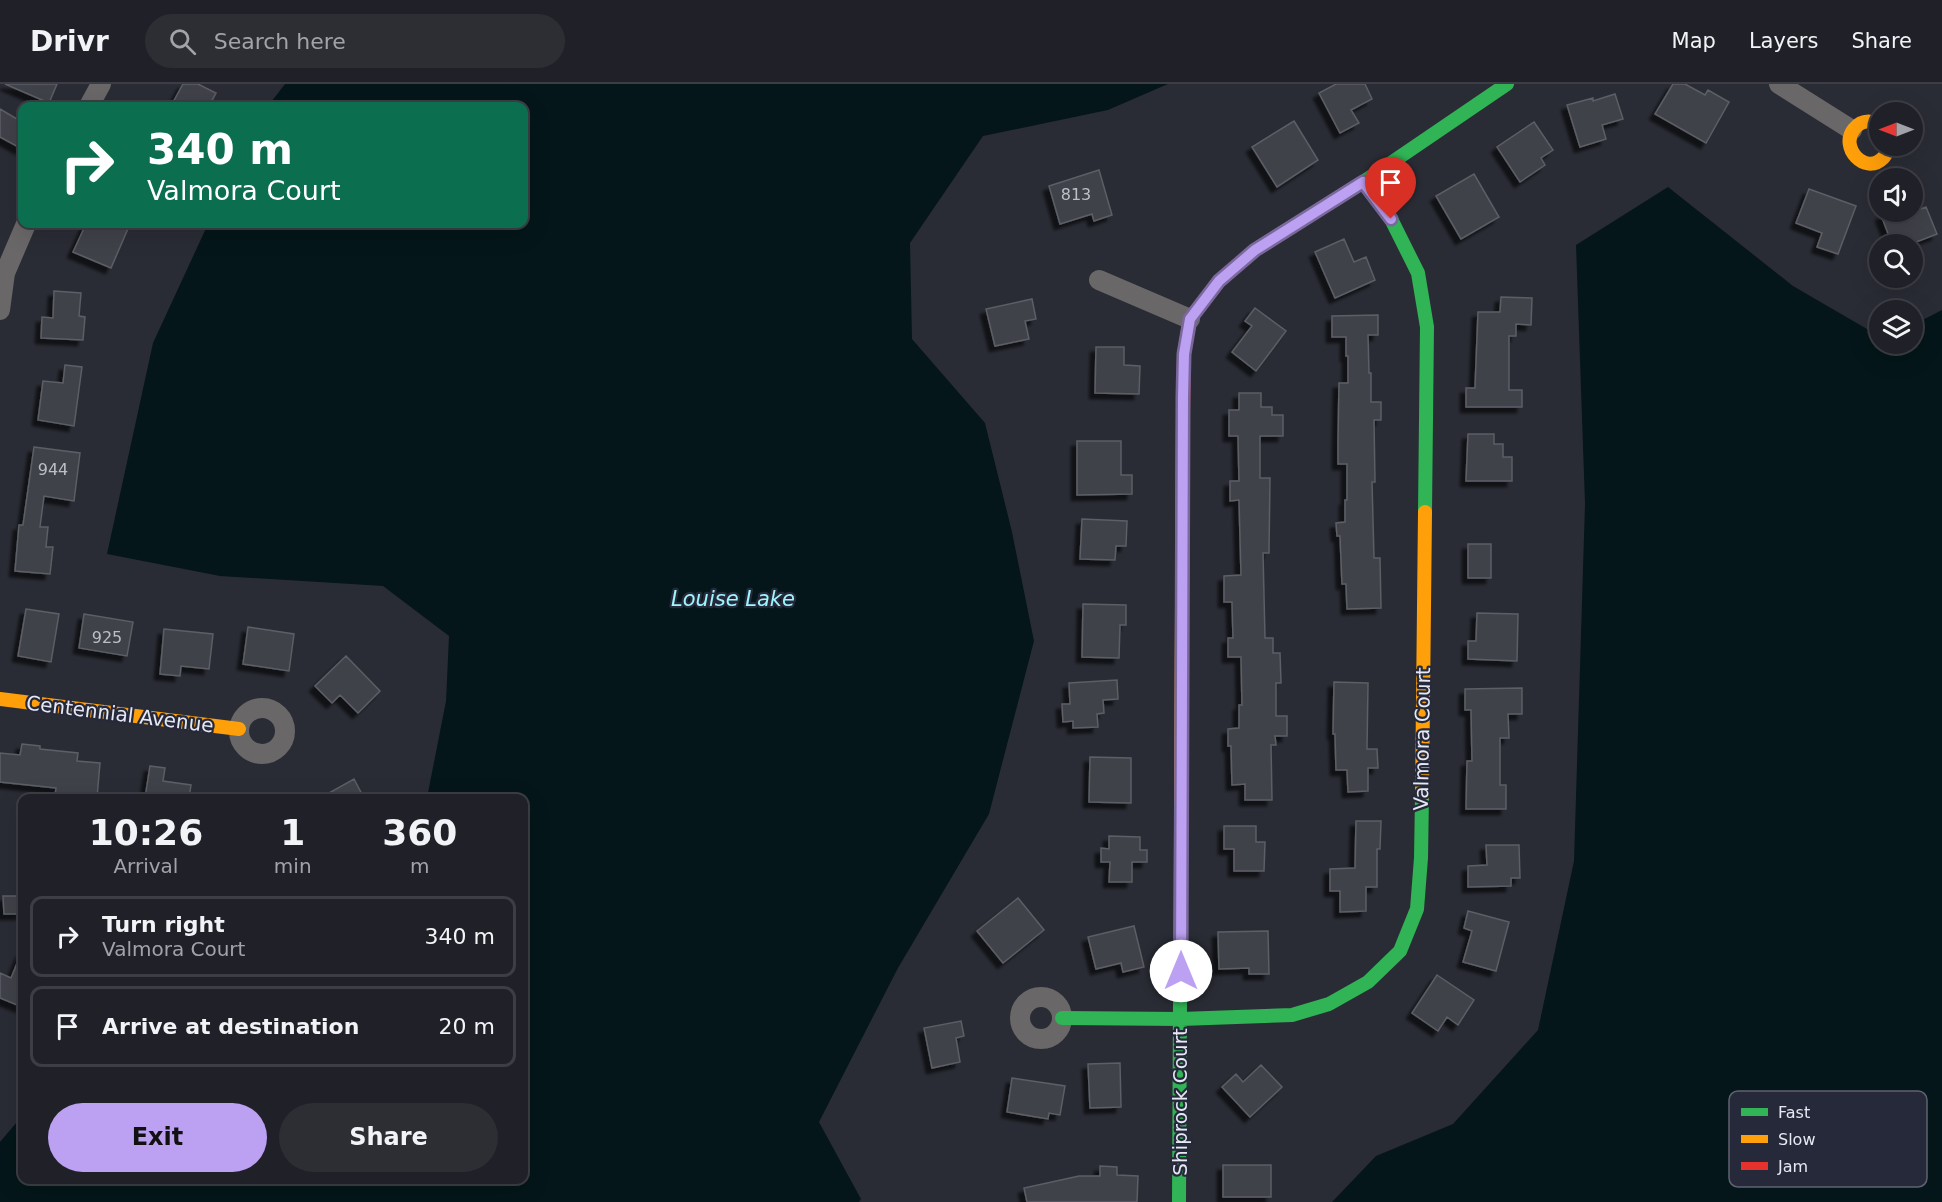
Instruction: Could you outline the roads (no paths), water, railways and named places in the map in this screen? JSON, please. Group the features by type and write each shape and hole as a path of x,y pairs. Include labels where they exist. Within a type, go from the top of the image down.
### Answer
{"street":[{"path":"90,102 101,84"},
{"name":"Shiprock Court","path":"1179,1202 1183,396 1184,354 1190,319 1219,281 1255,250 1363,182 1507,84"},
{"path":"1779,84 1852,130"},
{"path":"1869,122 1858,124 1852,130 1848,138 1848,146 1857,160 1865,163 1873,163 1885,156"},
{"name":"Valmora Court","path":"1062,1018 1181,1019 1292,1015 1329,1004 1368,982 1400,951 1417,909 1421,858 1427,327 1418,273 1391,219 1363,182"},
{"path":"0,310 5,273 24,228"},
{"path":"1099,280 1190,319"},
{"name":"Centennial Avenue","path":"0,699 239,729"}],"water":[{"name":"Louise Lake","path":"285,84 1168,84 1108,110 983,136 910,243 912,339 985,423 1012,532 1034,641 989,814 898,968 819,1122 861,1199 859,1202 0,1202 0,1142 18,1121 18,1184 528,1184 528,794 428,794 446,701 449,636 383,586 220,576 107,554 153,343 206,228 528,228 528,102 271,102"},
{"path":"1668,187 1793,286 1869,330 1869,354 1923,354 1923,320 1942,310 1942,1202 1332,1202 1376,1156 1453,1124 1538,1030 1574,861 1585,504 1576,245"}]}
